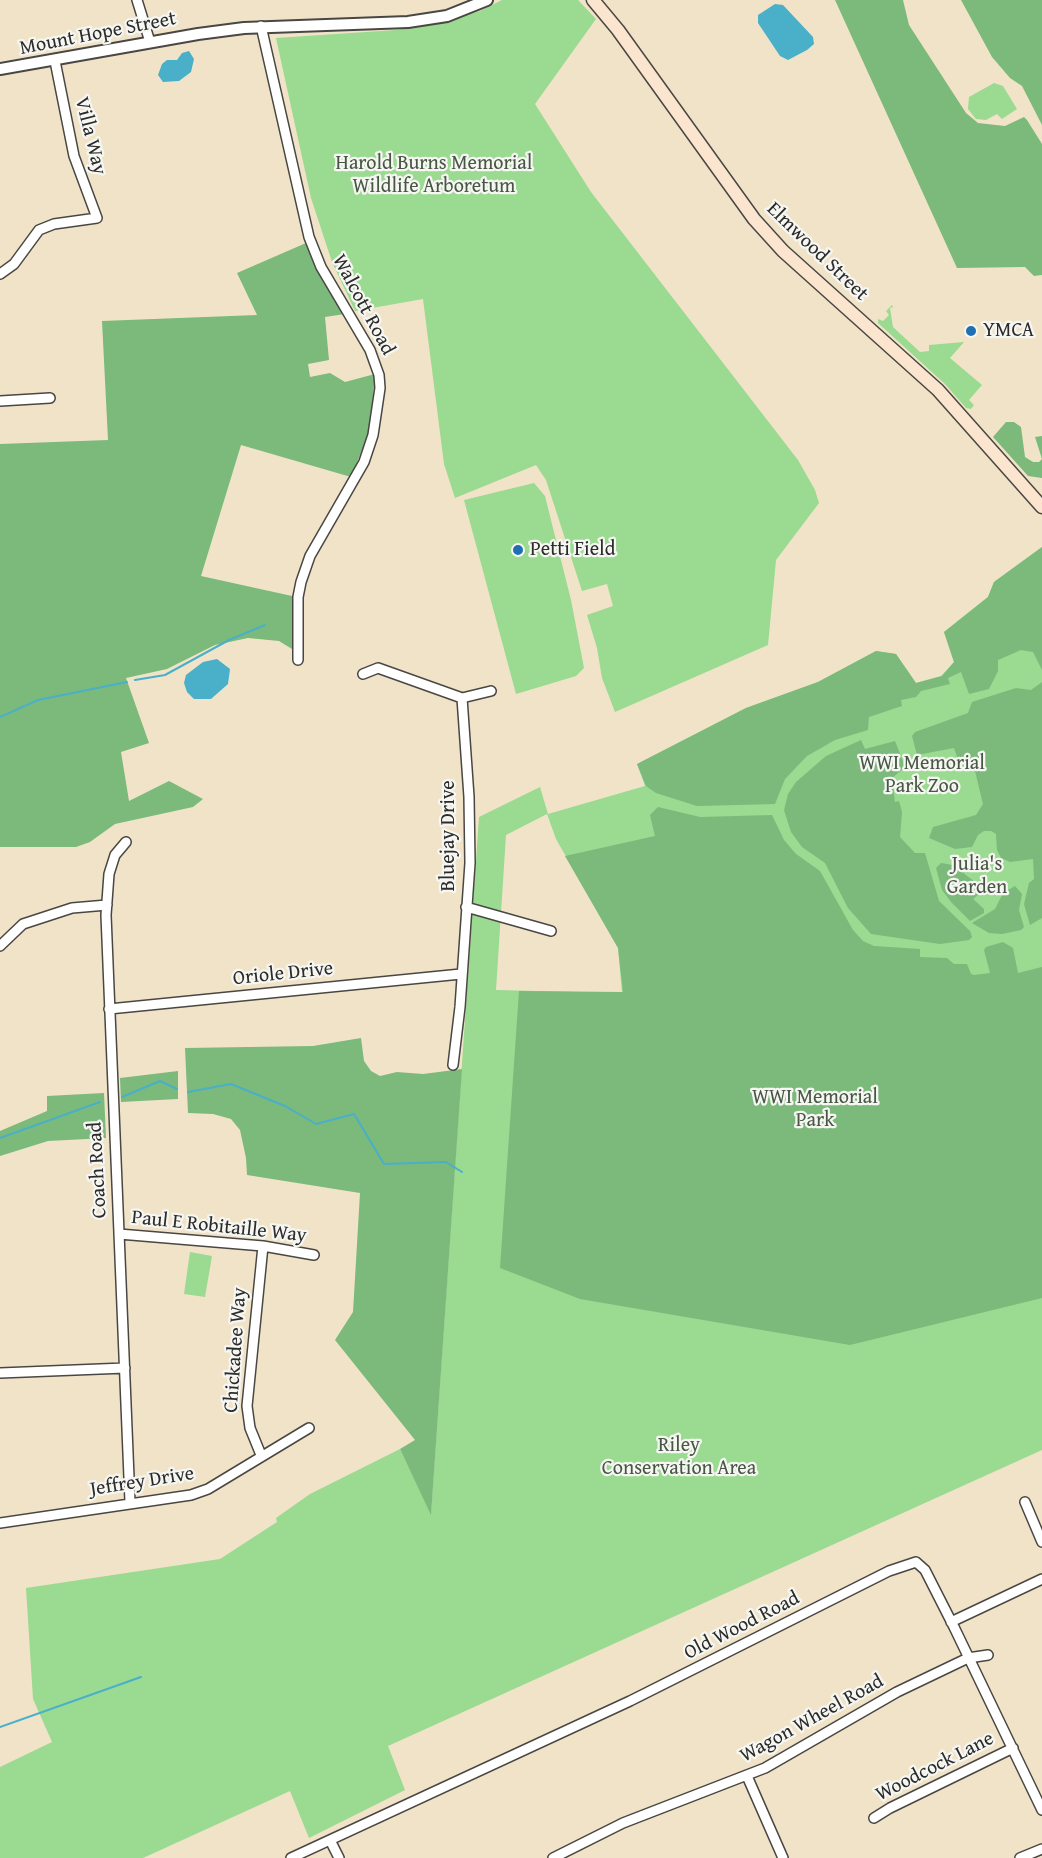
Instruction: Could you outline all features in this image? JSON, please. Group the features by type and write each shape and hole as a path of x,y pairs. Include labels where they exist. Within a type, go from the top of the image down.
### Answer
{"main road":[{"name":"Elmwood Street","path":"593,0 624,38 754,219 783,251 938,390 1042,507"}],"street":[{"path":"137,0 150,42"},
{"name":"Mount Hope Street","path":"0,69 55,61 150,42 261,26 408,22 447,16 487,0"},
{"name":"Walcott Road","path":"261,26 309,237 321,267 370,350 379,375 377,417 364,462 310,556 301,582 298,597 298,660"},
{"name":"Villa Way","path":"0,274 14,264 39,230 54,224 98,218 76,163 55,61"},
{"path":"0,401 50,398"},
{"path":"363,674 378,668 462,698 491,691"},
{"name":"Bluejay Drive","path":"453,1065 460,1007 470,863 469,797 462,698"},
{"name":"Coach Road","path":"126,842 115,855 109,874 106,905 130,1502"},
{"path":"0,946 23,924 72,908 106,905"},
{"path":"466,907 551,930"},
{"name":"Oriole Drive","path":"109,1009 461,974"},
{"name":"Paul E Robitaille Way","path":"119,1234 263,1246 314,1255"},
{"name":"Chickadee Way","path":"261,1455 250,1428 247,1406 263,1246"},
{"path":"0,1373 125,1368"},
{"name":"Jeffrey Drive","path":"0,1523 200,1492 309,1428"},
{"path":"1025,1502 1042,1542"},
{"name":"Old Wood Road","path":"330,1840 640,1696 906,1564 916,1562 925,1570 1042,1810"},
{"path":"951,1622 1042,1579"},
{"name":"Wagon Wheel Road","path":"553,1858 623,1823 747,1776 820,1739 866,1709 968,1658 988,1655"},
{"name":"Woodcock Lane","path":"874,1818 890,1808 1013,1749"},
{"path":"747,1776 783,1858"},
{"path":"291,1858 330,1840 339,1858"},
{"path":"1020,1858 1042,1849"}],"green space":[{"name":"Harold Burns Memorial Wildlife Arboretum","path":"502,0 578,0 596,19 535,104 591,192 798,460 815,490 819,503 776,560 768,645 615,712 602,678 597,648 587,615 613,606 607,584 582,591 546,480 536,465 455,498 444,464 423,299 355,311 332,262 311,198 276,38 396,30 440,23 480,11"},
{"path":"835,0 903,0 909,25 966,113 978,123 1005,126 1024,117 1027,120 1042,144 1042,275 1034,276 1025,267 957,268"},
{"path":"961,0 1042,0 1042,125 1022,86 1010,78 992,57"},
{"path":"994,83 1003,86 1017,109 1002,119 997,114 986,120 976,119 968,109 969,97"},
{"path":"306,243 345,314 325,317 329,360 308,364 310,377 330,373 345,382 375,374 370,430 351,477 241,445 201,576 292,596 292,649 279,641 248,638 215,645 167,669 126,678 149,743 121,752 129,801 169,781 203,799 193,807 115,824 90,842 76,847 0,847 0,444 108,440 102,321 257,315 237,273"},
{"path":"892,305 893,307 890,308 893,327 920,352 929,351 929,345 964,342 950,358 982,385 969,400 974,405 971,409 966,408 945,384 878,323 878,319 883,321 889,315 886,311"},
{"path":"1006,422 1014,422 1021,427 1025,457 1033,462 1039,462 1042,459 1042,478 1028,476 993,437"},
{"path":"1042,436 1042,459 1035,437"},
{"name":"Petti Field","path":"534,483 545,496 571,600 584,668 576,676 516,694 464,500"},
{"path":"1042,547 1042,1450 388,1746 405,1790 309,1838 290,1791 143,1858 0,1858 0,1767 52,1742 33,1699 26,1588 220,1559 277,1522 276,1518 310,1494 400,1449 431,1513 479,817 540,787 548,814 645,786 637,764 746,708 818,682 876,651 896,654 916,683 941,676 954,662 944,632 988,597 994,582","holes":["547,814 556,839 618,948 622,993 496,990 506,835"]},
{"path":"1042,547 1042,670 1033,652 1021,650 998,660 998,671 989,689 969,694 961,672 948,678 950,684 921,691 916,697 901,700 902,706 869,717 868,730 835,740 807,756 785,779 775,804 697,806 656,793 646,786 637,764 746,708 818,682 876,651 896,654 916,683 942,676 954,662 944,632 988,597 994,582"},
{"path":"1042,682 1042,918 1030,925 1024,904 1029,883 1034,879 1033,859 1010,862 1001,858 997,850 996,834 991,831 984,831 978,835 972,847 955,849 929,838 933,827 976,815 983,804 975,771 959,762 954,748 917,755 912,736 915,732 968,713 972,702 1016,688 1031,690"},
{"path":"861,740 865,749 895,741 904,764 903,769 892,778 895,802 899,801 902,812 900,837 915,853 925,853 939,901 970,931 972,937 969,940 940,944 871,934 848,908 825,863 802,847 791,832 784,810 788,794 796,782 826,756"},
{"name":"WWI Memorial Park","path":"658,807 700,817 772,815 784,840 796,854 820,871 853,930 863,941 874,946 920,949 920,957 947,958 954,964 967,964 971,974 974,975 990,973 984,950 986,947 1003,942 1013,948 1018,973 1042,967 1042,1298 850,1345 580,1299 500,1268 519,991 623,992 618,948 565,856 655,836 650,815"},
{"path":"941,863 953,865 975,882 982,882 979,894 973,899 984,909 984,913 970,921 952,903 942,890 936,868"},
{"path":"1015,886 1022,894 1019,910 1024,927 1021,930 1002,934 989,933 972,923 995,909 1003,893"},
{"path":"361,1038 364,1061 371,1071 380,1076 397,1072 423,1074 462,1069 431,1515 400,1449 415,1440 335,1340 353,1312 360,1193 247,1175 240,1130 231,1119 213,1114 188,1113 185,1048 313,1046"},
{"path":"178,1071 178,1099 121,1102 120,1078"},
{"path":"104,1093 106,1138 48,1141 0,1156 0,1131 47,1111 47,1096"},
{"path":"190,1252 212,1256 205,1297 184,1294"}],"water":[{"path":"775,4 783,5 813,37 814,44 788,60 780,56 758,23 758,15"},
{"path":"189,51 194,59 191,72 179,81 163,82 158,75 162,64 167,60 177,60 182,53"},
{"path":"217,659 230,669 228,684 211,699 194,699 187,692 184,683 186,675 203,662"}],"waterway":[{"path":"135,680 165,675 229,640 265,625"},
{"path":"0,717 38,700 127,682"},
{"path":"122,1097 160,1081 177,1089"},
{"path":"188,1092 231,1084 285,1106 316,1124 354,1114 384,1164 446,1162 462,1172"},
{"path":"0,1138 100,1102"},
{"path":"0,1727 141,1677"}],"place":[{"name":"YMCA","path":"971,331"},
{"name":"Petti Field","path":"518,550"}],"park label":[{"name":"WWI Memorial Park Zoo","path":"922,776"},
{"name":"Julia's Garden","path":"977,876"},
{"name":"Riley Conservation Area","path":"679,1458"}]}
